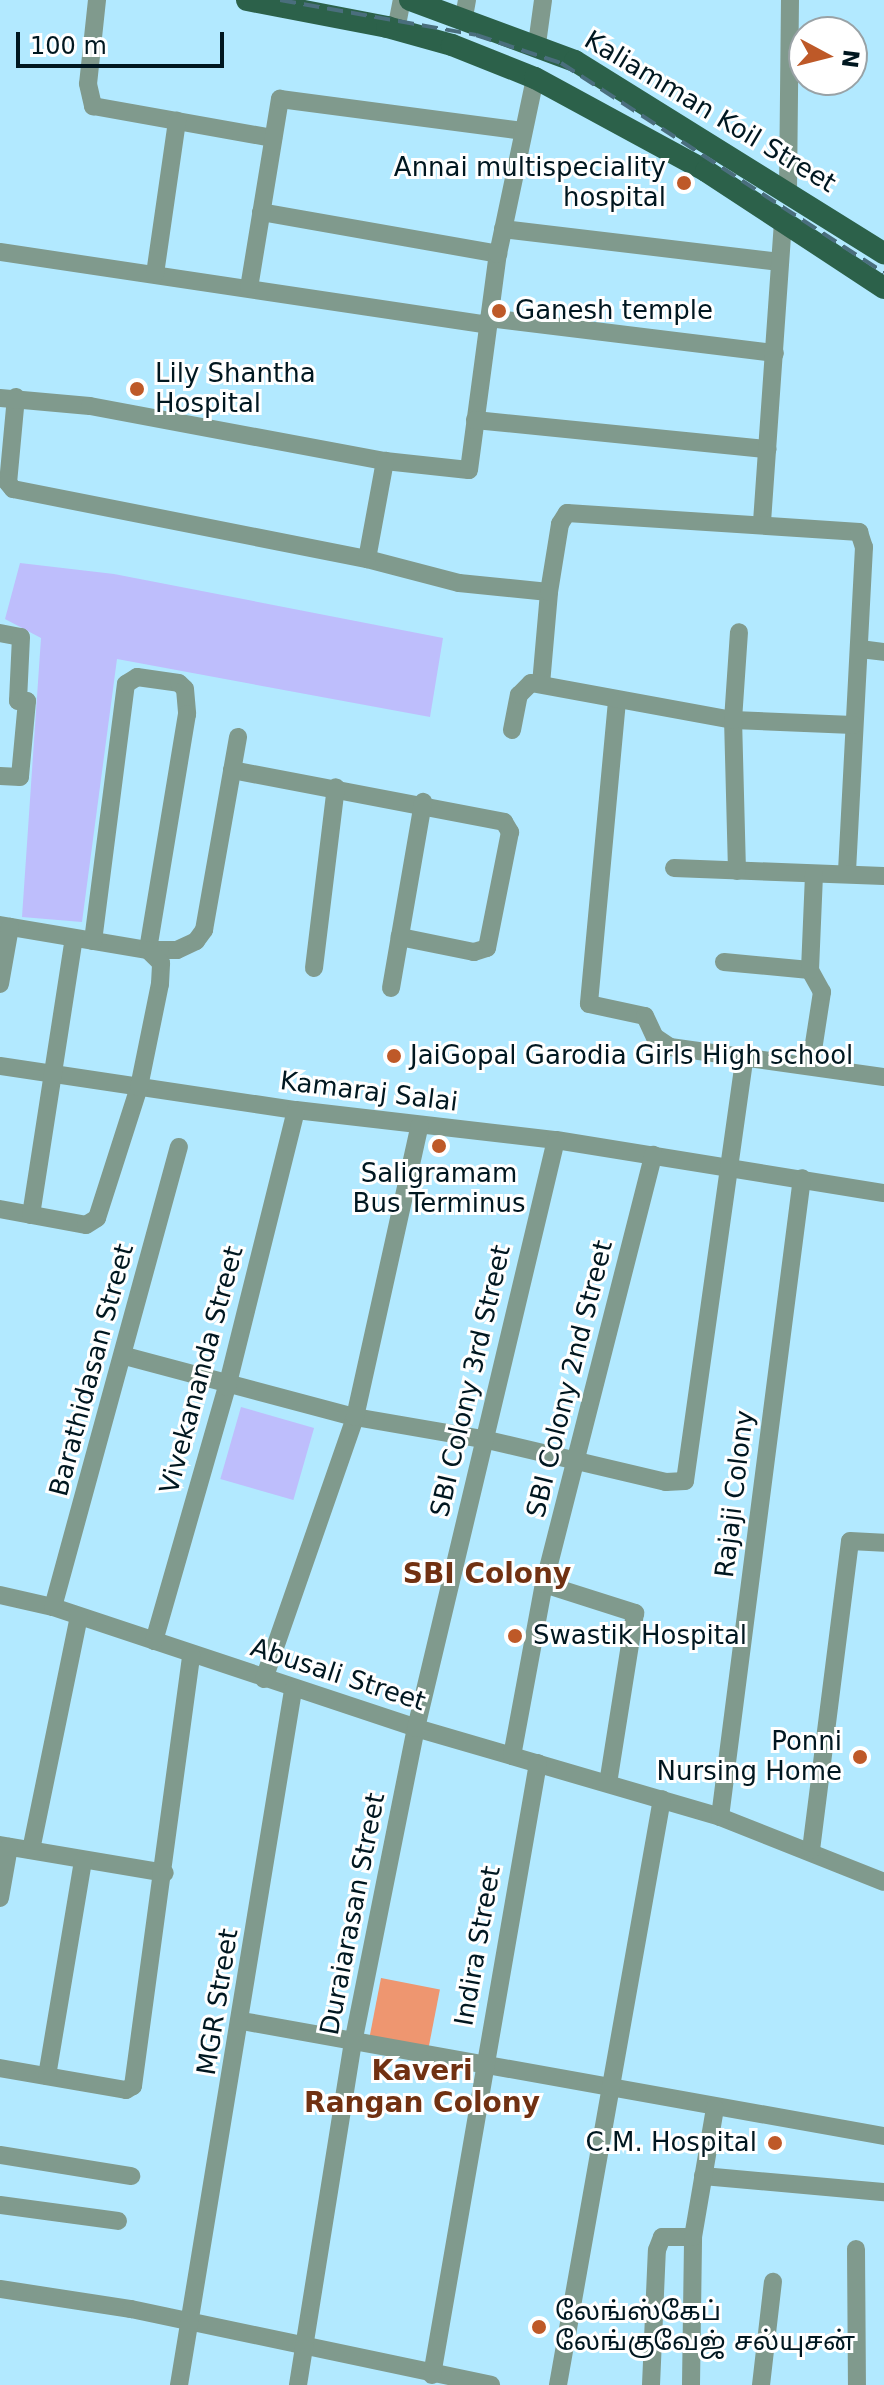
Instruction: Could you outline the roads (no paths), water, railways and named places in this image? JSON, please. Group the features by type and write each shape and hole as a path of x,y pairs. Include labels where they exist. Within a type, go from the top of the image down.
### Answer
{"main road":[{"name":"Kaliamman Koil Street","path":"247,0 396,30 535,78 706,171 884,288"},
{"name":"Kaliamman Koil Street","path":"410,0 466,8 612,81 884,253"}],"street":[{"path":"97,0 88,84 93,106 273,138"},
{"path":"396,30 402,0"},
{"path":"537,44 543,0"},
{"path":"788,190 790,0"},
{"path":"535,78 498,254 469,470 385,461 8,398 8,483 13,489 367,559 459,583 549,592"},
{"path":"249,288 277,102 287,97 523,131"},
{"path":"155,274 177,121"},
{"path":"261,212 498,254"},
{"path":"762,522 783,223"},
{"path":"503,229 780,262"},
{"path":"0,252 338,303 775,353"},
{"path":"475,420 768,449"},
{"path":"367,559 385,461"},
{"path":"541,684 549,592 560,524 567,513 762,522 859,532 864,547 847,874"},
{"path":"737,871 733,720 739,632"},
{"path":"0,633 21,637 18,701 27,701 20,777 0,776"},
{"path":"860,649 884,652"},
{"path":"0,1209 31,1215 80,1224 94,1222 139,1087 163,969 148,945 187,714 185,689 179,683 137,677 126,684 87,936 51,1075 31,1215"},
{"path":"512,730 522,689 541,684 617,701 733,720 853,725"},
{"path":"617,701 589,1004 645,1016 655,1037 670,1047 811,1063 884,1077"},
{"path":"0,984 5,926 177,950 201,936 238,737"},
{"path":"232,770 499,817 510,832 487,948 474,952 400,937"},
{"path":"314,968 336,787"},
{"path":"391,988 423,802"},
{"path":"674,868 884,876"},
{"path":"811,1063 822,992 810,970 814,874"},
{"path":"724,962 810,970"},
{"path":"125,1356 227,1387 355,1417 483,1439 666,1482 685,1481 745,1055"},
{"name":"Kamaraj Salai","path":"0,1066 296,1110 556,1140 730,1165 884,1193"},
{"name":"Vivekananda Street","path":"154,1641 227,1387 296,1110"},
{"path":"264,1679 355,1417 420,1125"},
{"name":"SBI Colony 3rd Street","path":"416,1728 556,1140"},
{"name":"Barathidasan Street","path":"53,1607 125,1356 179,1147"},
{"name":"SBI Colony 2nd Street","path":"512,1756 544,1584 578,1462 653,1155"},
{"name":"Rajaji Colony","path":"720,1817 802,1178"},
{"path":"811,1850 850,1541 884,1543"},
{"path":"544,1584 635,1613 608,1783"},
{"name":"Abusali Street","path":"0,1595 53,1607 293,1690 416,1728 720,1817 811,1850 884,1882"},
{"path":"31,1850 79,1617"},
{"path":"0,2068 132,2089 165,1873 191,1655"},
{"name":"MGR Street","path":"179,2385 242,2021 293,1690"},
{"name":"Duraiarasan Street","path":"298,2385 353,2043 416,1728"},
{"name":"Indira Street","path":"432,2375 483,2066 538,1763"},
{"path":"558,2385 662,1799"},
{"path":"0,1898 5,1846 165,1873"},
{"path":"47,2076 83,1860"},
{"path":"242,2021 884,2136"},
{"path":"691,2385 693,2237 715,2108"},
{"path":"0,2155 131,2176"},
{"path":"703,2176 884,2192"},
{"path":"0,2205 118,2221"},
{"path":"651,2385 657,2250 662,2237 693,2237"},
{"path":"856,2249 857,2385"},
{"path":"761,2385 773,2282"},
{"path":"0,2289 192,2323 491,2385"}],"water":[{"path":"20,563 114,574 443,638 430,717 117,659 82,922 22,917 41,638 5,619"},
{"path":"241,1407 314,1428 293,1500 220,1479"}],"railway":[{"path":"280,0 476,35 561,63 884,273"}],"place":[{"name":"Annai multispeciality hospital","path":"684,183"},
{"name":"Ganesh temple","path":"499,311"},
{"name":"Lily Shantha Hospital","path":"137,389"},
{"name":"JaiGopal Garodia Girls High school","path":"394,1056"},
{"name":"Saligramam Bus Terminus","path":"439,1146"},
{"name":"Swastik Hospital","path":"515,1636"},
{"name":"Ponni Nursing Home","path":"860,1757"},
{"name":"C.M. Hospital","path":"775,2143"},
{"name":"லேங்ஸ்கேப் லேங்குவேஜ் சல்யுசன்","path":"539,2327"}],"district":[{"name":"SBI Colony","path":"487,1574"},
{"name":"Kaveri Rangan Colony","path":"422,2087"}]}
